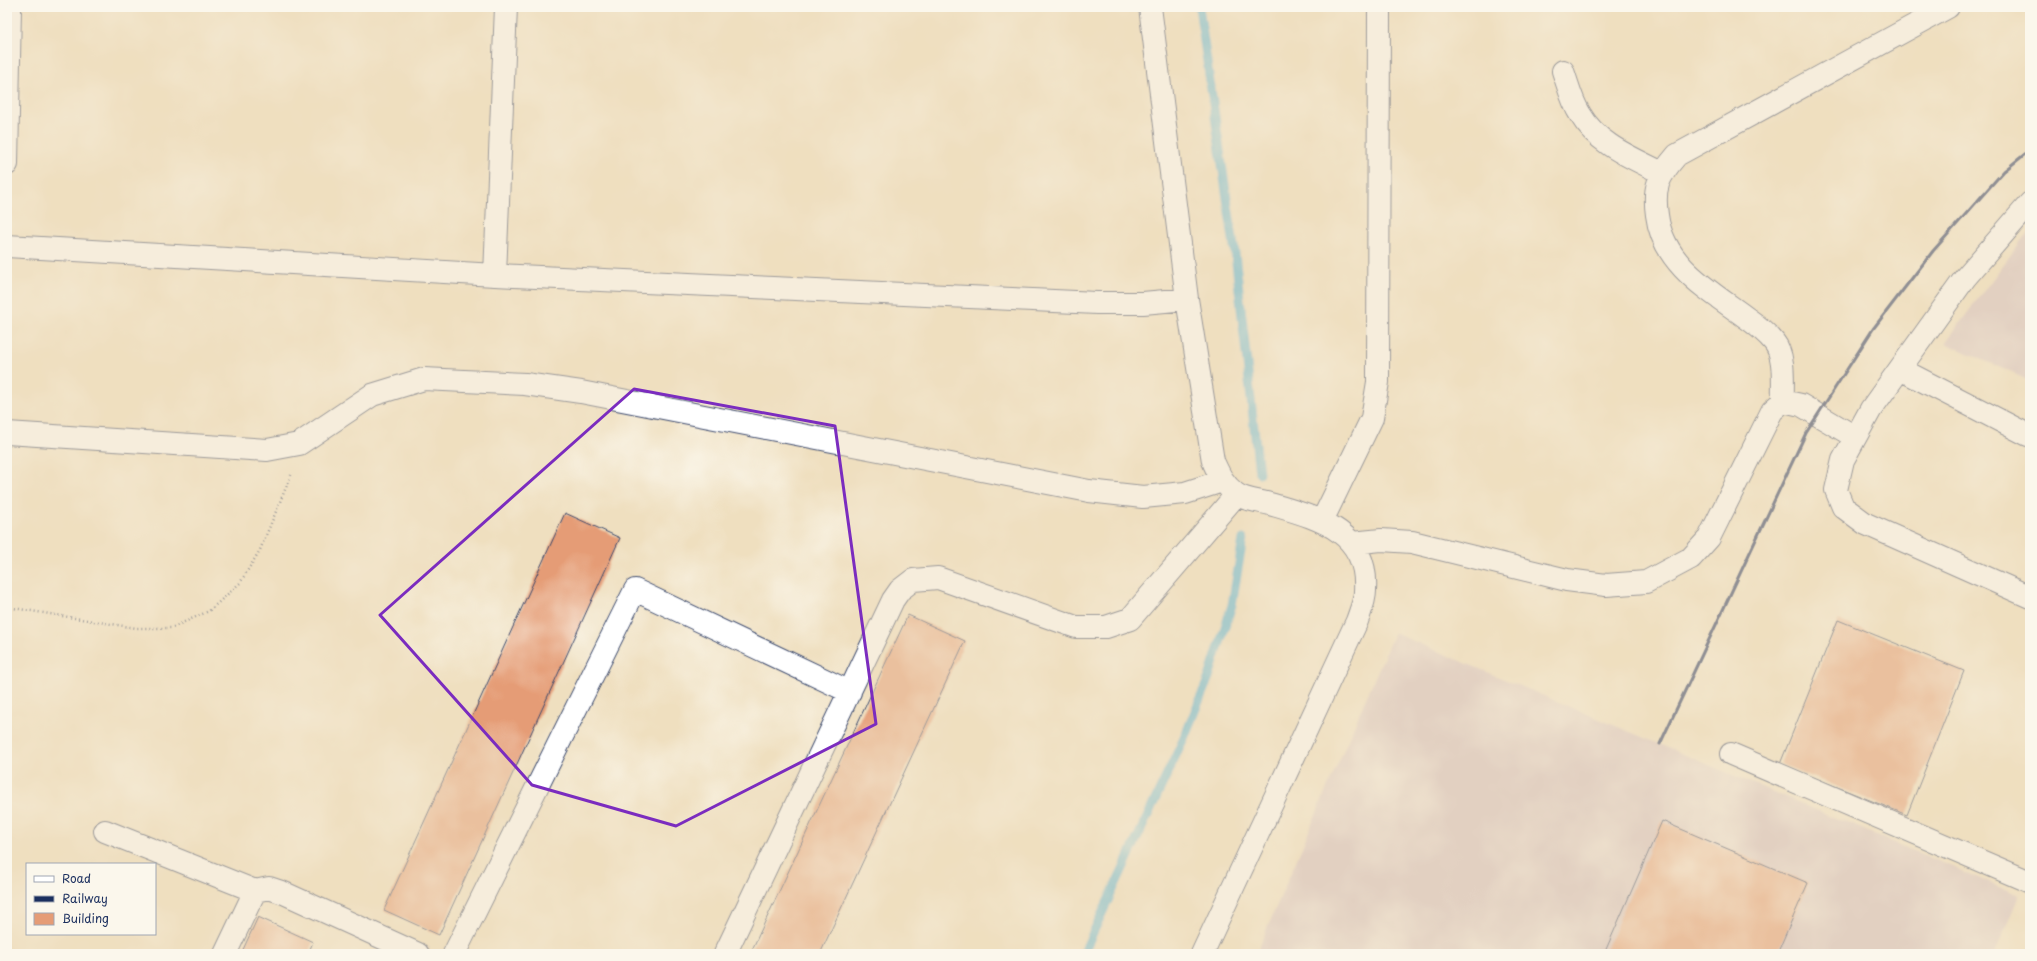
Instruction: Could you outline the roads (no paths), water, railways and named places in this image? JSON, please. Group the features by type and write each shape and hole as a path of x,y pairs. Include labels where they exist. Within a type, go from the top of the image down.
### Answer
{"street":[{"path":"7,164 10,7"},
{"path":"495,275 506,7"},
{"path":"1150,7 1188,299 1213,461 1229,488"},
{"path":"1322,521 1372,418 1378,382 1379,7"},
{"path":"1783,401 1781,357 1774,342 1754,324 1691,278 1671,254 1658,229 1654,197 1662,173 1677,155 1948,7"},
{"path":"1563,71 1580,114 1598,137 1615,149 1662,173"},
{"path":"2030,203 1965,278 1871,409 1843,460 1836,490 1843,507 1866,524 2030,596"},
{"path":"7,246 495,275 1098,303 1142,303 1188,299"},
{"path":"1900,368 2028,435"},
{"path":"7,433 267,450 299,444 372,395 424,379 525,384 580,392 1089,491 1143,497 1229,488 1309,515 1338,529 1352,543 1365,569 1365,593 1357,621 1202,954"},
{"path":"1352,543 1381,540 1412,542 1567,580 1606,585 1646,582 1691,558 1709,538 1772,411 1783,401"},
{"path":"1783,401 1800,405 1855,438"},
{"path":"725,954 893,600 900,590 913,580 938,578 1076,626 1106,626 1130,618 1229,488"},
{"path":"454,954 635,590 850,692"},
{"path":"1730,754 2030,882"},
{"path":"105,831 254,891 269,888 284,893 408,952"},
{"path":"225,954 254,891"}],"waterway":[{"path":"1199,7 1235,253 1259,473"},
{"path":"1083,954 1184,738 1209,677 1232,605 1243,539"}],"railway":[{"path":"1660,744 1806,433 1873,329 1933,251 2004,171 2030,150"}]}
